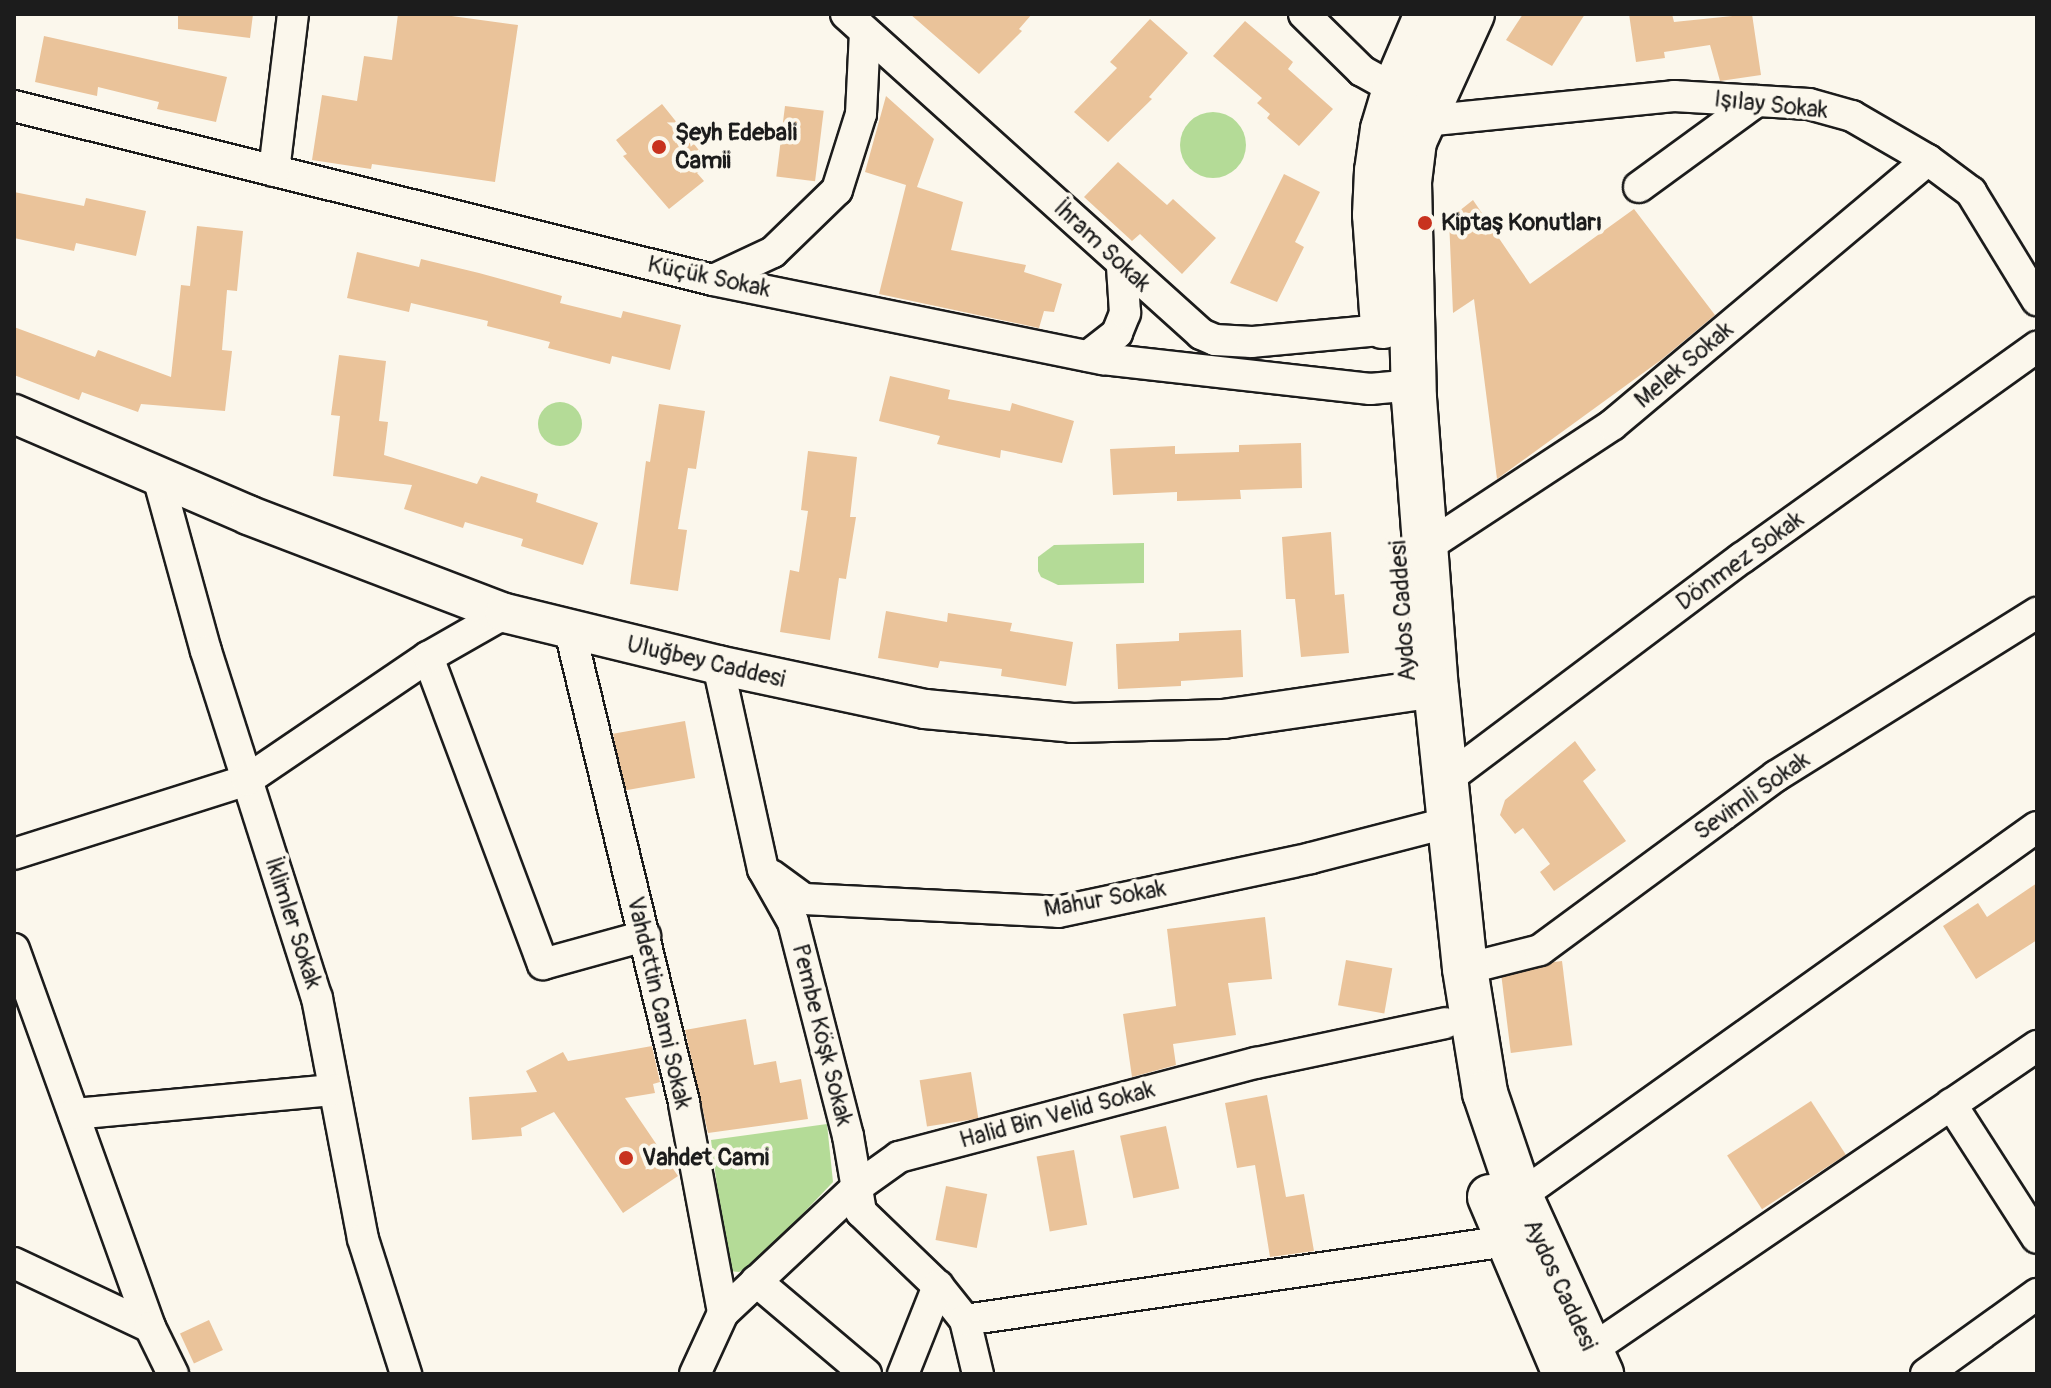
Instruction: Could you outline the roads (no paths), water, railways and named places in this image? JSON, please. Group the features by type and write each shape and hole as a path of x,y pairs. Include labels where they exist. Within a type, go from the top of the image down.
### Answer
{"main road":[{"name":"Aydos Caddesi","path":"1397,329 1375,215 1377,171 1383,129 1395,89 1427,14"},
{"name":"Aydos Caddesi","path":"1472,14 1414,141 1397,329 1422,690 1507,1215"},
{"name":"Aydos Caddesi","path":"1400,387 1425,548 1422,690"},
{"name":"Aydos Caddesi","path":"1441,810 1445,1023 1448,1062 1460,1116 1585,1366"}],"street":[{"path":"274,171 293,14"},
{"path":"1304,14 1362,71 1395,89"},
{"path":"713,280 773,252 837,190 861,114 856,23"},
{"name":"İhram Sokak","path":"856,23 986,138 1188,326 1215,340 1252,342 1397,329"},
{"name":"Işılay Sokak","path":"1424,121 1674,96 1809,104 1852,116 1928,160 1971,192 2037,300"},
{"path":"1639,187 1757,101"},
{"name":"Küçük Sokak","path":"14,106 713,280 1088,356 1242,377 1400,387"},
{"name":"Melek Sokak","path":"1425,548 1612,425 1928,160"},
{"path":"1088,356 1117,333 1125,313 1122,266"},
{"name":"Dönmez Sokak","path":"1441,810 1742,558 2037,347"},
{"name":"Uluğbey Caddesi","path":"14,414 248,515 505,613 718,665 925,709 1072,723 1223,719 1422,690"},
{"name":"İklimler Sokak","path":"158,477 206,651 317,998 363,1239 406,1374"},
{"path":"14,854 247,780 428,657 505,613"},
{"name":"Sevimli Sokak","path":"1465,969 1540,950 1776,776 2037,613"},
{"name":"Vahdettin Cami Sokak","path":"570,631 684,1104 723,1313"},
{"path":"428,657 543,964 645,936"},
{"name":"Pembe Köşk Sokak","path":"718,665 763,869 793,922 861,1212 938,1286 965,1320 979,1374"},
{"name":"Mahur Sokak","path":"763,869 804,899 1058,912 1311,858 1441,810"},
{"path":"965,1320 1507,1215 2037,827"},
{"path":"14,949 150,1327 173,1374"},
{"name":"Halid Bin Velid Sokak","path":"723,1313 857,1187 899,1157 1256,1063 1445,1023"},
{"path":"1585,1366 2037,1046"},
{"path":"74,1114 334,1090"},
{"path":"1951,1104 2037,1238"},
{"path":"14,1263 150,1327"},
{"path":"756,1281 866,1374"},
{"path":"903,1374 938,1286"},
{"path":"1926,1374 2037,1294"},
{"path":"695,1374 723,1313"}],"place":[{"name":"Şeyh Edebali Camii","path":"659,147"},
{"name":"Kiptaş Konutları","path":"1425,223"},
{"name":"Vahdet Cami","path":"626,1158"}]}
